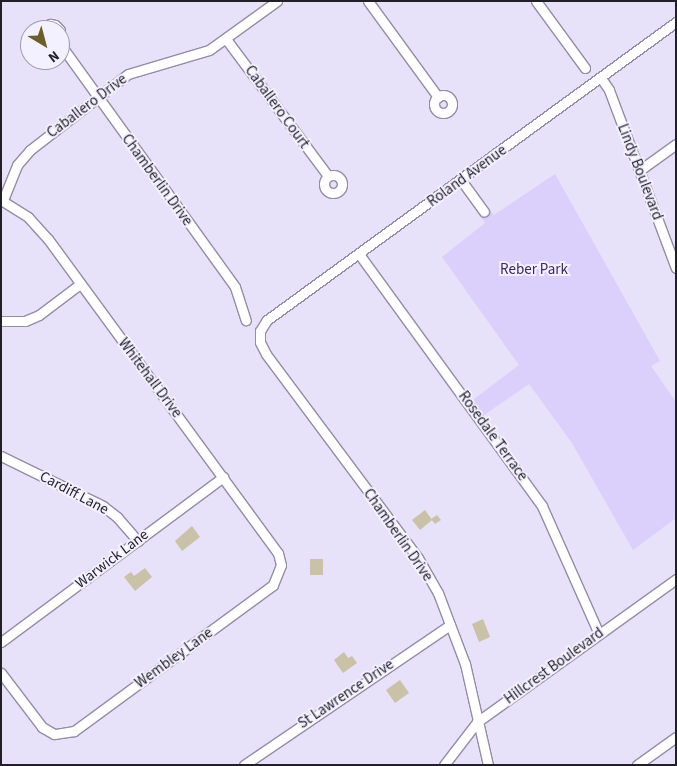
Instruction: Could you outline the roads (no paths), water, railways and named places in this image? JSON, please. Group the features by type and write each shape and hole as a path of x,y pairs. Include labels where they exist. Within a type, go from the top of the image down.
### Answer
{"street":[{"name":"Caballero Drive","path":"2,200 22,158 98,98 137,70 209,50 277,1"},
{"path":"368,1 438,97"},
{"path":"536,1 585,68"},
{"name":"Roland Avenue","path":"260,331 267,320 676,22"},
{"name":"Caballero Court","path":"226,39 328,176"},
{"name":"Chamberlin Drive","path":"70,58 235,287 246,320"},
{"name":"Lindy Boulevard","path":"601,78 609,90 676,268"},
{"path":"640,170 676,144"},
{"path":"461,180 484,212"},
{"name":"Whitehall Drive","path":"2,200 28,217 48,239 278,553 281,560 280,570"},
{"name":"Rosedale Terrace","path":"359,254 542,506 599,634"},
{"path":"1,321 25,322 39,315 80,284"},
{"name":"Chamberlin Drive","path":"260,331 260,342 266,354 418,558 438,593 465,664 488,765"},
{"name":"Cardiff Lane","path":"1,456 103,506 138,541"},
{"name":"Warwick Lane","path":"1,642 223,477"},
{"name":"Wembley Lane","path":"1,673 42,727 60,735 74,731 273,585 280,570"},
{"name":"Hillcrest Boulevard","path":"444,765 478,722 676,579"},
{"name":"St Lawrence Drive","path":"244,765 450,625"},
{"path":"638,765 676,737"}],"park label":[{"name":"Reber Park","path":"534,270"}]}
